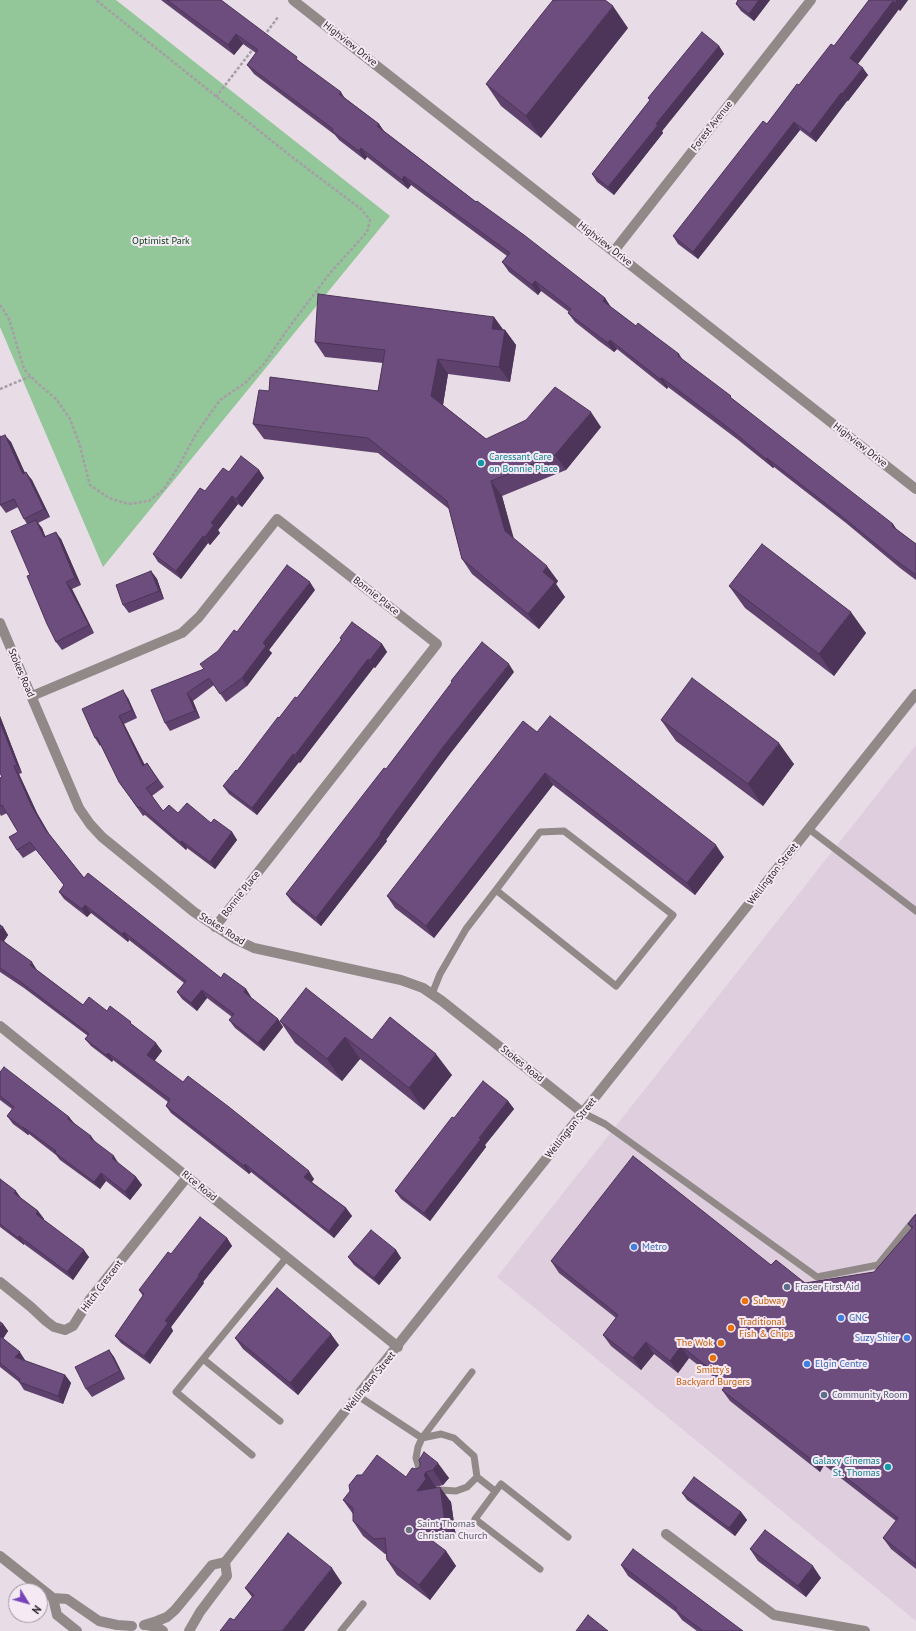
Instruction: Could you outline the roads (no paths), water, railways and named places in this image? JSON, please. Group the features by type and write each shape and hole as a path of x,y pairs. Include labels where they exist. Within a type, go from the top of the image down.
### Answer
{"street":[{"name":"Highview Drive","path":"293,0 916,489"},
{"name":"Forest Avenue","path":"614,251 811,0"},
{"name":"Bonnie Place","path":"32,696 182,633 199,616 277,519 437,644 215,927"},
{"name":"Stokes Road","path":"0,623 79,808 90,824 102,837 194,912 215,927 254,948 401,980 424,988 583,1113"},
{"name":"Wellington Street","path":"132,1626 162,1619 175,1610 212,1565 225,1562 916,694"},
{"name":"Rice Road","path":"0,1026 398,1346"},
{"name":"Hitch Crescent","path":"0,1282 54,1328 65,1330 73,1326 90,1299 188,1176"},
{"path":"666,1534 774,1615 865,1631"},
{"path":"0,1556 53,1598 67,1599 99,1621 117,1625 132,1626"},
{"path":"188,1631 200,1612 227,1576 225,1562"},
{"path":"53,1598 57,1615 76,1631"},
{"path":"144,1624 157,1627 163,1631"},
{"path":"119,1631 132,1626"}],"lane":[{"path":"809,829 916,911"},
{"path":"432,994 440,974 466,929 540,832 564,831 673,915 616,986 496,890"},
{"path":"583,1113 605,1124 817,1276 878,1265 916,1218"},
{"path":"252,1455 176,1392 287,1257"},
{"path":"203,1359 280,1421"},
{"path":"426,1479 419,1468 416,1458 418,1447 422,1438 472,1372"},
{"path":"358,1396 422,1438 441,1434 454,1438 474,1456 477,1477 495,1491"},
{"path":"440,1490 456,1491 467,1487 477,1477"},
{"path":"540,1569 475,1519 501,1484 568,1537"},
{"path":"341,1631 363,1604"}],"place":[{"name":"Caressant Care on Bonnie Place","path":"481,463"},
{"name":"Metro","path":"634,1247"},
{"name":"Fraser First Aid","path":"787,1287"},
{"name":"Subway","path":"745,1301"},
{"name":"GNC","path":"841,1318"},
{"name":"Traditional Fish & Chips","path":"731,1328"},
{"name":"Suzy Shier","path":"907,1338"},
{"name":"The Wok","path":"721,1343"},
{"name":"Smitty's Backyard Burgers","path":"713,1358"},
{"name":"Elgin Centre","path":"807,1364"},
{"name":"Community Room","path":"824,1395"},
{"name":"Galaxy Cinemas St. Thomas","path":"888,1467"},
{"name":"Saint Thomas Christian Church","path":"409,1530"}],"park label":[{"name":"Optimist Park","path":"161,241"}]}
